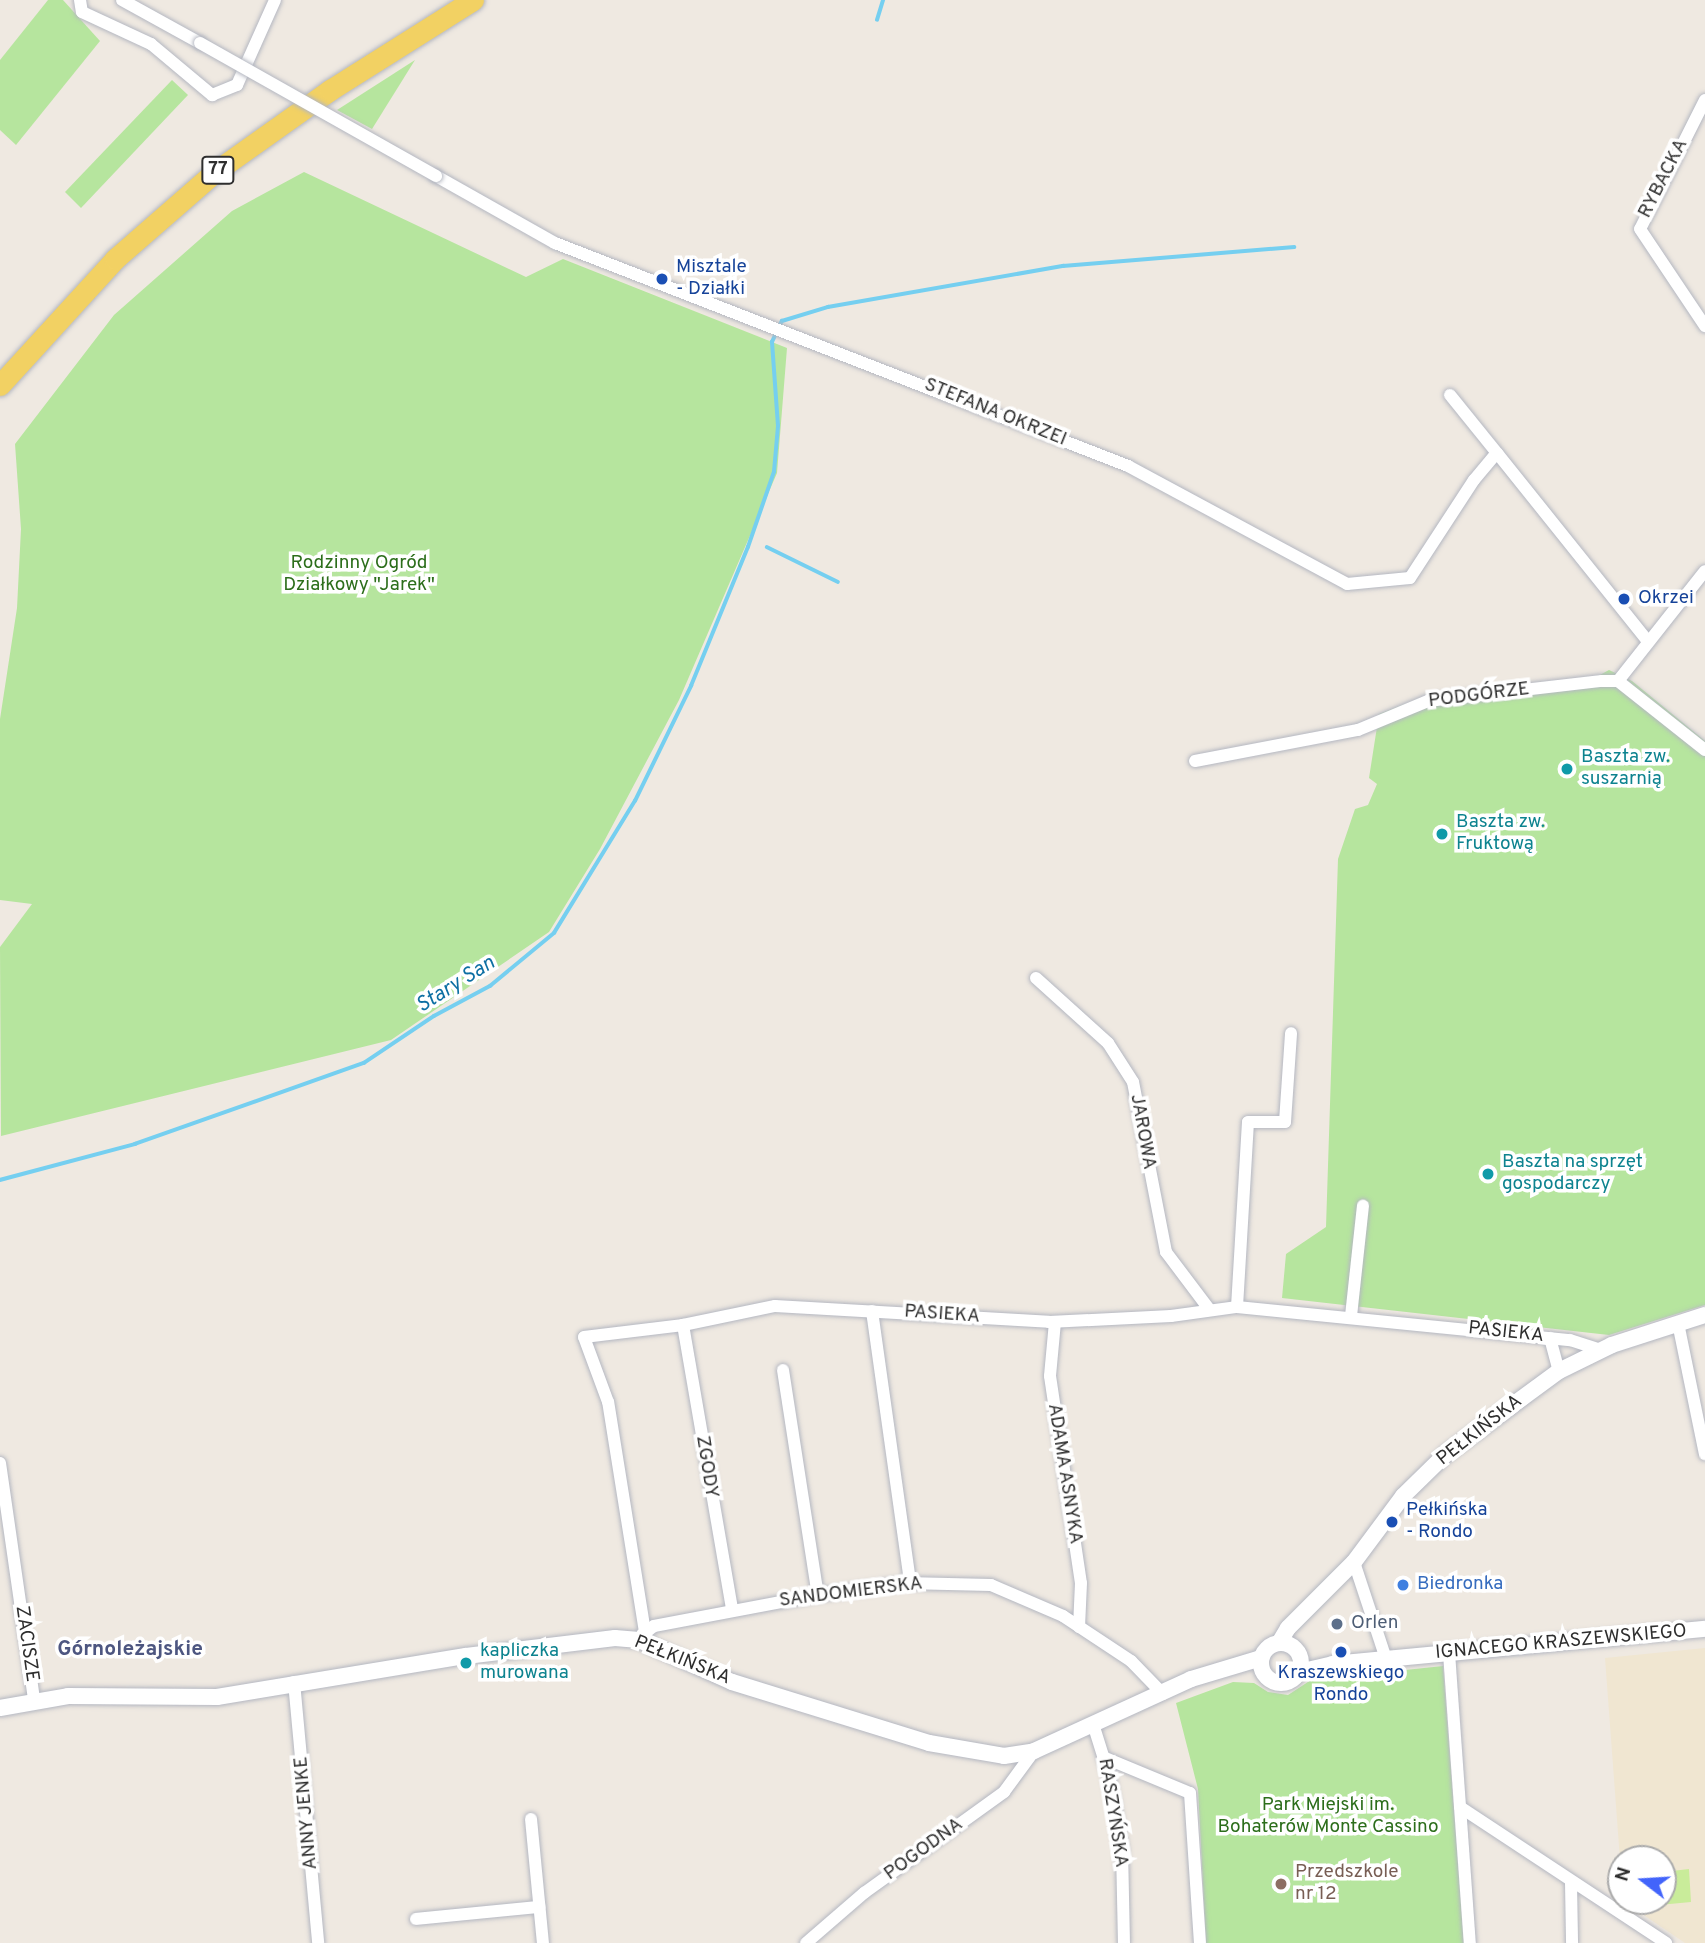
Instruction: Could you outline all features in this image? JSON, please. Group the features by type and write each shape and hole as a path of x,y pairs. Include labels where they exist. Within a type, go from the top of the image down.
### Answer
{"main road":[{"name":"77","path":"0,385 75,299 180,200 284,121 473,0"}],"street":[{"path":"80,0 82,12 151,44 212,95 237,85 275,0"},
{"name":"STEFANA OKRZEI","path":"122,0 555,243 1128,466 1347,584 1410,578 1474,480 1497,453"},
{"name":"RYBACKA","path":"1705,100 1640,229 1705,326"},
{"path":"1450,395 1647,640"},
{"path":"1705,571 1647,640 1618,681 1705,750"},
{"name":"PODGÓRZE","path":"1195,761 1358,730 1428,701 1618,681"},
{"name":"JAROWA","path":"1036,978 1108,1043 1133,1082 1142,1109 1166,1252 1209,1309"},
{"path":"1237,1307 1248,1122 1285,1122 1291,1033"},
{"path":"1351,1316 1363,1206"},
{"name":"PASIEKA","path":"642,1636 608,1402 584,1338 683,1325 775,1306 1055,1322 1171,1317 1209,1309 1237,1307 1351,1316 1550,1338 1601,1350"},
{"path":"872,1311 910,1583"},
{"name":"PEŁKIŃSKA","path":"0,1708 34,1700 202,1698 590,1639 642,1636 732,1682 929,1743 975,1754 1034,1751 1094,1727 1191,1679 1262,1666 1268,1647 1293,1655 1303,1614 1354,1562 1403,1496 1446,1454 1559,1371 1601,1350 1705,1315"},
{"name":"ADAMA ASNYKA","path":"1055,1322 1050,1376 1081,1583 1079,1627"},
{"path":"1678,1324 1705,1454"},
{"name":"ZGODY","path":"683,1325 732,1609"},
{"path":"1550,1338 1559,1371"},
{"path":"783,1370 818,1595"},
{"name":"ZACISZE","path":"0,1463 34,1700"},
{"path":"1354,1562 1387,1659"},
{"name":"SANDOMIERSKA","path":"642,1636 732,1609 818,1595 910,1583 991,1585 1079,1627 1131,1661 1163,1693"},
{"name":"IGNACEGO KRASZEWSKIEGO","path":"1262,1666 1283,1683 1293,1655 1333,1664 1705,1629"},
{"path":"1449,1653 1470,1943"},
{"name":"ANNY JENKE","path":"294,1682 318,1943"},
{"name":"RASZYŃSKA","path":"1094,1727 1122,1849 1124,1943"},
{"name":"POGODNA","path":"806,1943 864,1893 1004,1793 1034,1751"},
{"path":"1103,1757 1189,1793 1200,1943"},
{"path":"1461,1807 1571,1883 1666,1943"},
{"path":"531,1819 543,1943"},
{"path":"1571,1883 1572,1943"},
{"path":"416,1919 540,1908"}],"shaded area":[{"path":"1705,1648 1705,1943 1685,1943 1644,1915 1677,1915 1677,1845 1619,1845 1605,1658"}],"green space":[{"path":"48,0 63,0 100,41 16,145 0,130 0,60"},
{"path":"415,60 372,129 337,110"},
{"path":"172,80 188,95 81,208 65,192"},
{"name":"Rodzinny Ogród Działkowy \"Jarek\"","path":"304,172 526,277 563,259 787,348 777,473 679,700 600,849 549,932 391,1040 1,1136 0,947 32,904 0,900 0,719 17,608 21,529 15,444 114,315 232,211"},
{"path":"1609,670 1632,681 1705,741 1705,1305 1609,1335 1282,1298 1286,1254 1326,1227 1338,859 1355,809 1368,805 1377,784 1369,778 1379,714 1418,699 1598,676"},
{"name":"Park Miejski im. Bohaterów Monte Cassino","path":"1443,1666 1464,1943 1206,1943 1198,1789 1176,1703 1233,1682 1254,1683 1268,1692 1288,1695 1311,1680"},
{"path":"1689,1869 1691,1902 1677,1903 1677,1870"}],"waterway":[{"path":"877,20 883,0"},
{"name":"Stary San","path":"0,1180 135,1144 364,1063 434,1016 490,986 554,933 635,801 691,686 748,547 774,472 778,426 772,342 782,321 828,307 1063,266 1294,247"},
{"path":"767,547 838,582"}],"place":[{"name":"Misztale - Działki","path":"662,279"},
{"name":"Okrzei","path":"1624,599"},
{"name":"Baszta zw. suszarnią","path":"1567,769"},
{"name":"Baszta zw. Fruktową","path":"1442,834"},
{"name":"Baszta na sprzęt gospodarczy","path":"1488,1174"},
{"name":"Pełkińska - Rondo","path":"1392,1522"},
{"name":"Biedronka","path":"1403,1585"},
{"name":"Orlen","path":"1337,1624"},
{"name":"Kraszewskiego Rondo","path":"1341,1652"},
{"name":"kapliczka murowana","path":"466,1663"},
{"name":"Przedszkole nr 12","path":"1281,1884"}],"district":[{"name":"Górnoleżajskie","path":"130,1650"}]}
